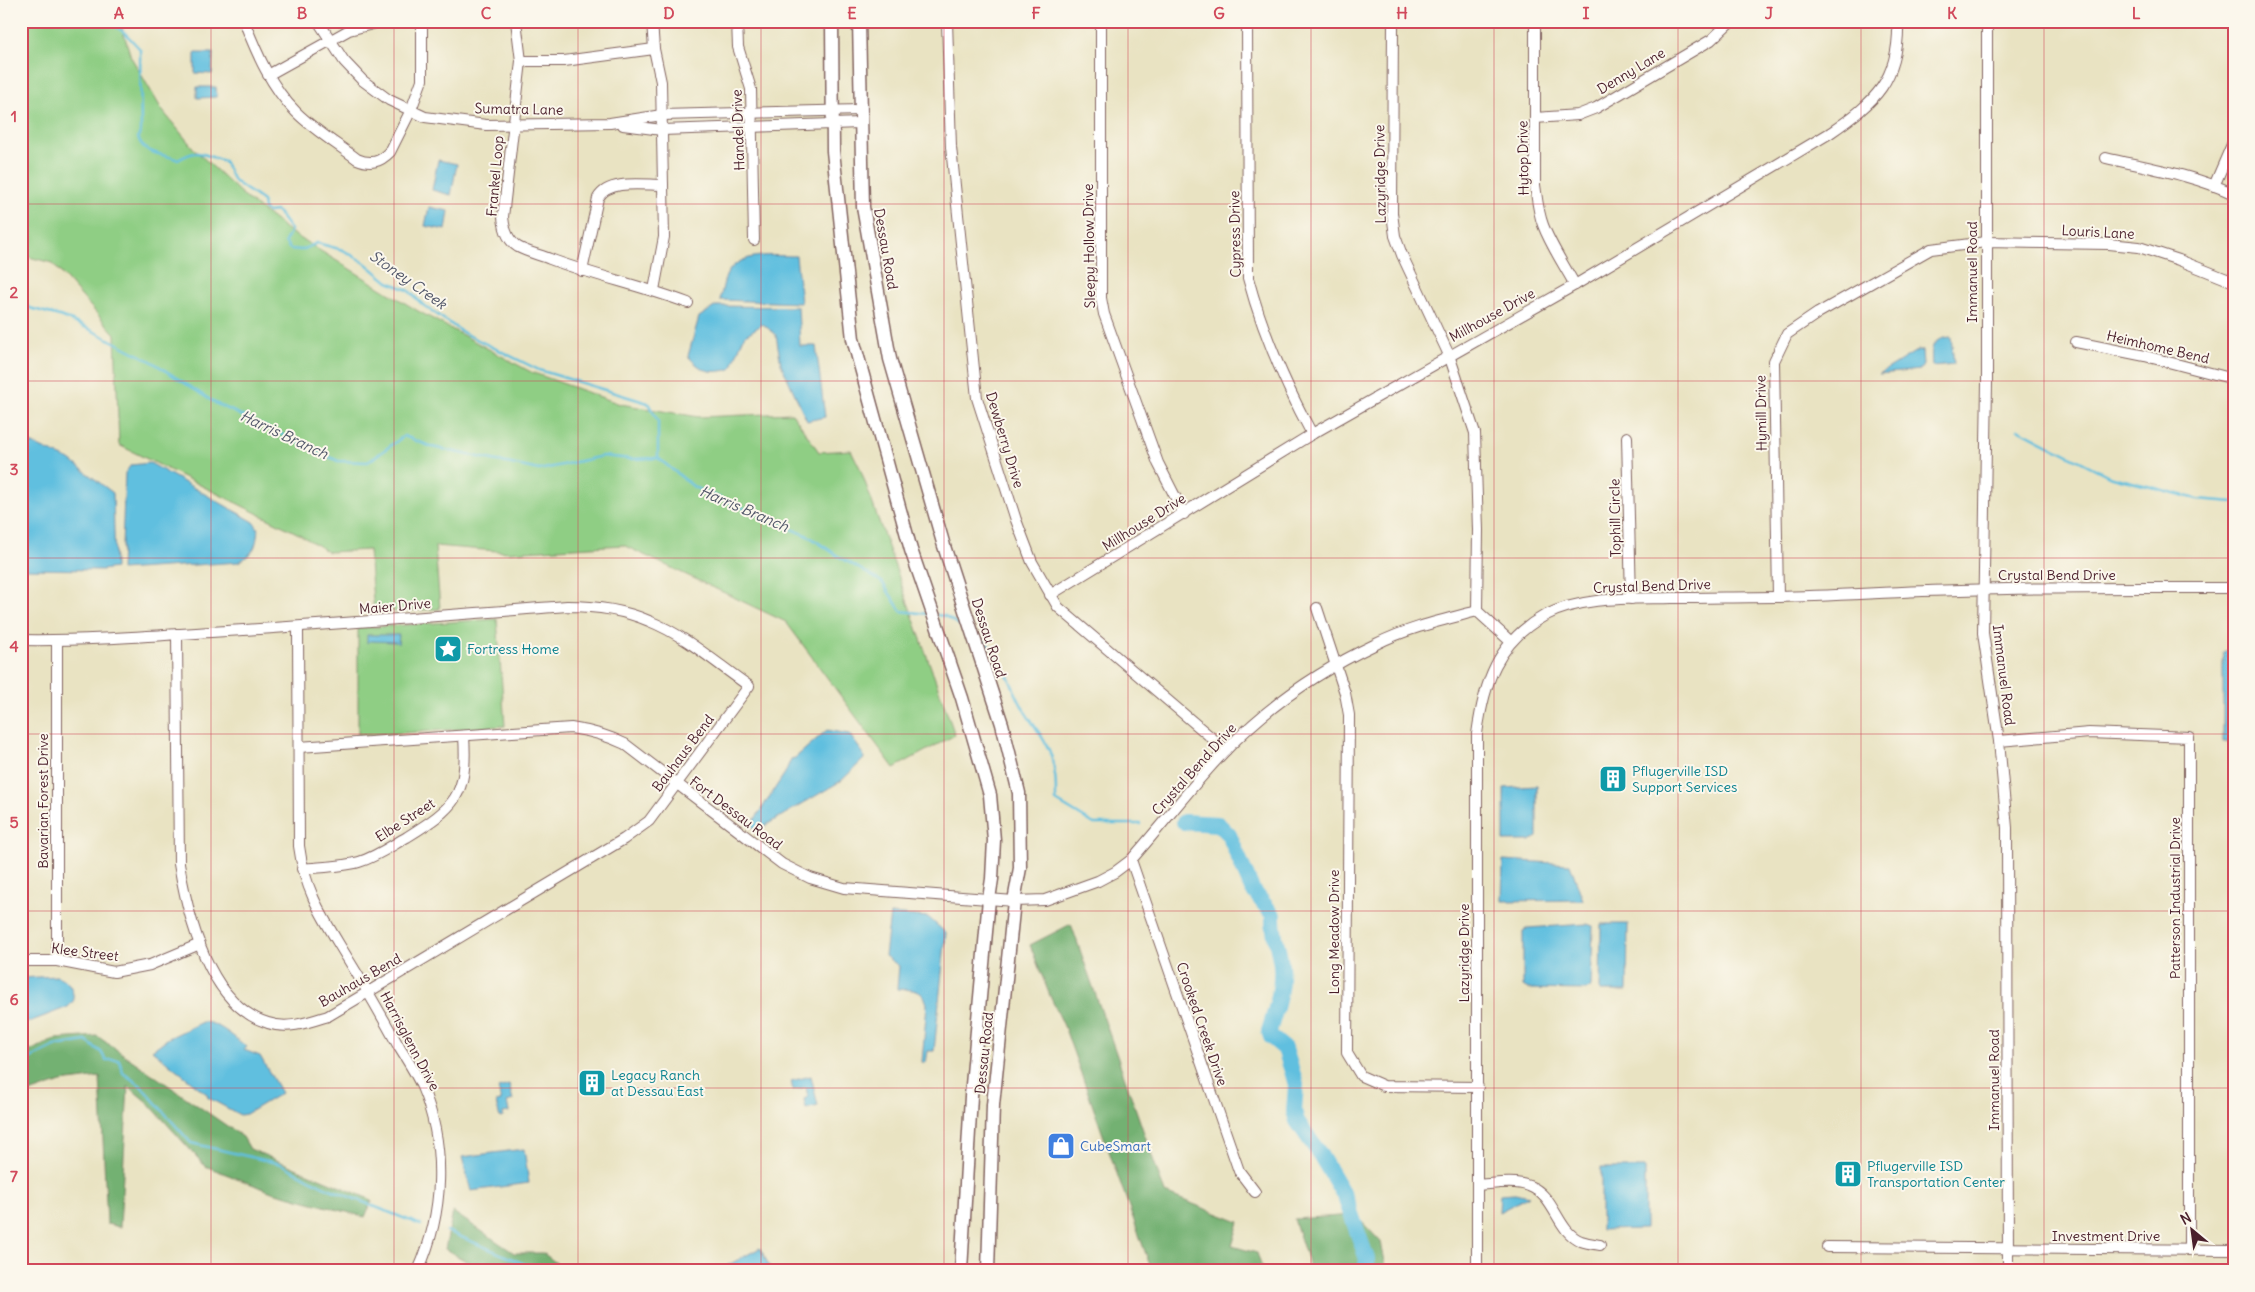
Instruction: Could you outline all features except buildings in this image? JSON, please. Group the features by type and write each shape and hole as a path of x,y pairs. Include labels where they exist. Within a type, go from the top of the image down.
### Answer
{"main road":[{"name":"Dessau Road","path":"832,21 833,151 853,339 911,550 951,666 990,795 994,840 992,879 988,899 971,1096 962,1271"},
{"name":"Dessau Road","path":"859,21 863,207 890,359 944,546 1002,724 1020,796 1020,868 1014,901 993,1105 988,1271"}],"street":[{"path":"244,21 257,54 268,75 296,112 364,162 374,163 383,159 390,152 412,110 422,80 422,21"},
{"name":"Sumatra Lane","path":"318,21 328,40 362,80 389,100 425,117 486,125 610,123 662,115 860,110"},
{"path":"268,75 349,30 384,21"},
{"name":"Frankel Loop","path":"516,21 521,61 503,217 504,229 509,238 518,247 582,271 654,290 688,303"},
{"path":"652,21 654,49 661,82 664,237 654,290"},
{"name":"Handel Drive","path":"737,21 738,47 752,89 754,240"},
{"name":"Dewberry Drive","path":"947,21 951,147 977,398 1016,520 1032,562 1058,607 1226,750"},
{"name":"Sleepy Hollow Drive","path":"1101,21 1102,298 1104,314 1158,463 1184,514"},
{"name":"Cypress Drive","path":"1247,21 1248,278 1274,358 1289,392 1312,434"},
{"name":"Lazyridge Drive","path":"1393,21 1392,213 1395,236 1431,321 1449,355 1475,433 1478,530 1477,611"},
{"name":"Hytop Drive","path":"1535,21 1535,185 1543,224 1575,285"},
{"name":"Denny Lane","path":"1535,118 1578,115 1596,108 1711,40 1731,21"},
{"name":"Millhouse Drive","path":"1050,595 1312,434 1575,285 1830,133 1861,112 1881,91 1890,73 1899,38 1898,21"},
{"name":"Immanuel Road","path":"1987,21 1987,382 1983,589 1985,657 1999,742 2007,828 2008,1271"},
{"path":"521,61 564,61 654,49"},
{"name":"Sumatra Lane","path":"610,123 662,130 860,123"},
{"path":"2214,186 2234,140"},
{"path":"2106,158 2170,172 2234,194"},
{"path":"582,271 598,198 601,193 613,186 663,185"},
{"name":"Louris Lane","path":"1986,242 2109,244 2139,247 2179,260 2234,282"},
{"name":"Hymill Drive","path":"1778,597 1774,361 1787,334 1818,313 1931,249 1986,242"},
{"name":"Heimhome Bend","path":"2076,342 2145,356 2234,379"},
{"name":"Tophill Circle","path":"1628,437 1631,599"},
{"name":"Crystal Bend Drive","path":"1510,641 1529,625 1546,615 1568,606 1590,602 1631,599 1778,597 1983,589 2234,588"},
{"name":"Maier Drive","path":"21,640 57,641 298,627 566,606 594,606 649,620 676,635 749,686"},
{"name":"Long Meadow Drive","path":"1317,608 1349,714 1348,1053 1361,1076 1384,1086 1478,1087"},
{"path":"1477,611 1510,641"},
{"name":"Crystal Bend Drive","path":"1014,901 1045,900 1098,881 1115,872 1131,860 1226,750 1286,697 1376,643 1412,630 1477,611"},
{"name":"Harrisglenn Drive","path":"298,627 299,846 302,869 314,903 368,992 422,1087 437,1141 440,1173 438,1202 433,1228 418,1271"},
{"name":"Bauhaus Bend","path":"177,634 178,864 184,896 200,944 223,989 254,1018 270,1024 288,1026 306,1024 328,1016 624,840 649,821 749,686"},
{"name":"Bavarian Forest Drive","path":"57,641 57,961"},
{"name":"Lazyridge Drive","path":"1477,1271 1477,734 1487,684 1496,663 1510,641"},
{"name":"Fort Dessau Road","path":"299,747 571,728 592,731 607,735 625,744 782,864 810,878 844,888 1014,901"},
{"name":"Patterson Industrial Drive","path":"1999,742 2089,733 2189,737 2189,1250"},
{"name":"Elbe Street","path":"302,869 359,862 378,854 441,816 458,795 464,777 464,736"},
{"name":"Crooked Creek Drive","path":"1131,860 1239,1171 1255,1192"},
{"name":"Klee Street","path":"21,960 57,961 114,972 150,966 200,944"},
{"path":"1478,1184 1514,1183 1528,1185 1550,1201 1570,1233 1580,1241 1600,1245"},
{"name":"Investment Drive","path":"1827,1247 2234,1250"}],"green space":[{"path":"21,21 120,21 131,57 162,110 194,149 246,198 290,232 418,311 531,372 620,404 699,417 792,413 819,452 851,450 860,468 955,735 894,768 786,622 623,545 509,552 435,546 440,609 374,613 369,550 328,552 299,534 119,445 115,334 52,263 21,255"},
{"path":"497,619 505,726 358,736 358,628"},
{"path":"1071,924 1165,1193 1239,1222 1232,1246 1257,1253 1263,1271 1152,1271 1064,1026 1030,945"},
{"path":"97,1036 243,1137 250,1149 372,1200 365,1217 272,1192 205,1166 148,1103 128,1086 120,1227 107,1224 100,1077 61,1082 21,1096 21,1055 56,1039"},
{"path":"453,1212 514,1253 543,1253 567,1271 483,1271 445,1249"},
{"path":"1355,1215 1381,1242 1387,1271 1311,1271 1294,1219"}],"water":[{"path":"195,53 213,53 212,74 195,73"},
{"path":"197,87 216,87 217,97 197,98"},
{"path":"438,160 457,164 451,195 432,190"},
{"path":"429,207 449,211 446,230 425,226"},
{"path":"758,256 796,256 801,303 720,300 727,274 740,261"},
{"path":"716,306 798,307 800,346 816,346 825,417 807,421 781,364 776,335 763,324 744,336 731,369 707,370 688,356 699,317"},
{"path":"1951,337 1954,364 1932,366 1932,349 1935,342"},
{"path":"1918,350 1922,351 1923,365 1920,370 1879,374"},
{"path":"21,439 70,460 113,493 115,568 102,570 21,569"},
{"path":"150,463 254,522 258,529 252,552 239,562 121,570 125,473 131,465"},
{"path":"367,635 399,635 398,644 396,642 370,641 367,643"},
{"path":"2234,646 2234,742 2223,742 2223,652"},
{"path":"827,730 849,734 863,753 864,759 841,781 756,831 751,825 785,773 791,759 795,758"},
{"path":"1537,786 1537,837 1530,841 1504,841 1504,788"},
{"path":"1503,860 1570,864 1583,900 1502,901"},
{"path":"890,914 928,917 946,933 934,1051 928,1051 926,1063 922,1062 927,1004 923,995 919,992 897,989 899,966 885,956"},
{"path":"1587,924 1593,926 1591,987 1586,990 1528,989 1523,986 1523,931 1528,928"},
{"path":"1601,924 1628,924 1627,991 1600,991"},
{"path":"57,976 70,985 74,1000 68,1007 21,1025 21,978"},
{"path":"202,1022 220,1027 247,1047 244,1050 260,1056 281,1093 246,1114 240,1115 207,1097 208,1095 152,1050 167,1039"},
{"path":"811,1076 818,1106 806,1109 804,1099 808,1097 806,1087 793,1090 791,1081"},
{"path":"509,1085 513,1100 507,1102 509,1112 503,1113 503,1117 500,1118 496,1102 501,1101 498,1088"},
{"path":"524,1149 529,1183 471,1191 462,1157"},
{"path":"1601,1168 1645,1168 1645,1229 1601,1230"},
{"path":"1515,1193 1529,1196 1499,1212 1500,1194"},
{"path":"760,1248 772,1271 717,1271"}],"waterway":[{"name":"Stoney Creek","path":"108,21 125,33 140,49 141,130 138,137 145,148 178,160 191,154 201,153 224,161 234,181 263,201 264,209 268,212 277,211 291,230 285,242 290,249 302,250 317,243 343,250 365,263 388,282 408,290 423,305 464,333 539,370 648,403 658,421 658,458"},
{"name":"Harris Branch","path":"21,301 30,308 63,317 89,329 151,361 215,403 338,461 368,462 404,436 432,447 539,470 603,456 631,459 658,458 694,487 810,537 882,582 901,611 929,614"},
{"path":"2018,429 2109,476 2197,499 2234,502"},
{"name":"Harris Branch","path":"937,615 945,616 966,629"},
{"name":"Harris Branch","path":"979,637 987,643 1000,660 1023,708 1049,749 1055,772 1056,801 1094,824 1140,824"},
{"name":"Harris Branch","path":"1184,822 1218,824 1229,835 1252,889 1273,915 1281,965 1281,982 1269,1031 1271,1037 1285,1049 1292,1071 1296,1085 1294,1111 1297,1121 1319,1153 1345,1197 1367,1259 1365,1271"},
{"path":"21,1063 55,1046 86,1041 101,1052 106,1060 119,1060 123,1073 140,1085 191,1143 281,1164 325,1187 421,1225"},
{"path":"447,1231 541,1271"}],"place":[{"name":"Fortress Home","path":"448,649"},
{"name":"Pflugerville ISD Support Services","path":"1613,779"},
{"name":"Legacy Ranch at Dessau East","path":"592,1083"},
{"name":"CubeSmart","path":"1061,1146"},
{"name":"Pflugerville ISD Transportation Center","path":"1848,1174"}]}
